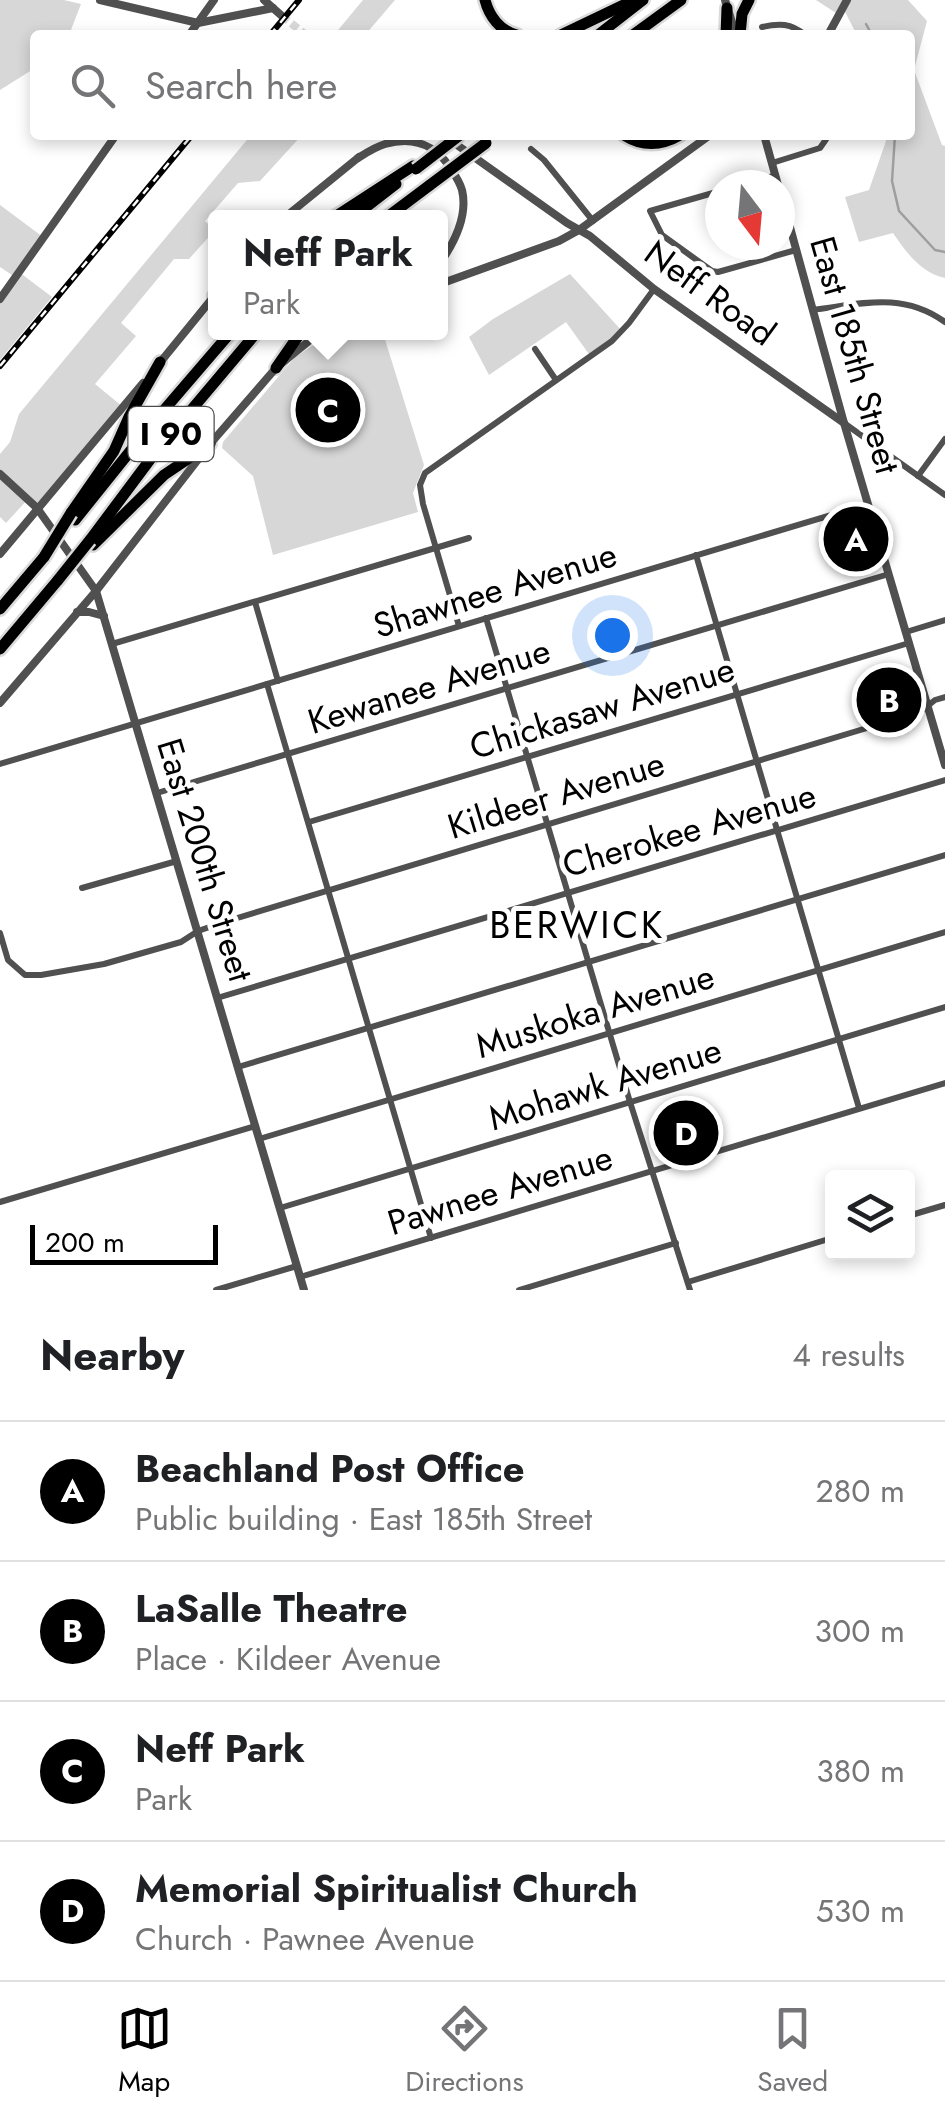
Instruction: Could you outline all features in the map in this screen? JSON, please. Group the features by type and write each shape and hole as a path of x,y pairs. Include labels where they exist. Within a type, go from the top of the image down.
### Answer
{"highway":[{"path":"485,0 492,16 505,30"},
{"path":"571,30 634,0"},
{"path":"604,30 643,0"},
{"path":"641,30 682,0"},
{"path":"652,30 682,0"},
{"path":"739,30 749,0"},
{"path":"726,4 726,30"},
{"path":"347,210 453,140"},
{"path":"397,210 491,140"},
{"path":"633,140 656,144 667,140"},
{"path":"362,210 414,168"},
{"path":"408,210 425,189"},
{"name":"I 90","path":"0,609 73,516 224,340"},
{"name":"I 90","path":"91,542 155,453 249,340"},
{"path":"276,368 295,340"},
{"path":"73,516 114,451 160,362"},
{"path":"0,649 91,542 164,474 210,444"}],"street":[{"path":"100,0 198,23 273,8"},
{"path":"193,30 214,0"},
{"path":"264,0 282,16"},
{"path":"831,30 846,0"},
{"path":"726,4 736,30"},
{"path":"762,27 789,24 798,30"},
{"path":"0,299 112,140"},
{"path":"294,210 380,140"},
{"path":"358,158 381,145 411,140 436,150 462,187 460,225 448,252"},
{"name":"Neff Road","path":"450,140 945,495"},
{"path":"448,281 579,230 703,140"},
{"name":"East 185th Street","path":"765,140 774,170"},
{"path":"772,163 820,148 825,140"},
{"path":"532,150 593,221"},
{"path":"705,196 650,211 662,235 712,271 761,260"},
{"name":"East 185th Street","path":"795,246 945,765"},
{"path":"459,626 420,486 425,474 612,341 654,289"},
{"path":"812,310 884,301 928,310 945,322"},
{"path":"0,554 208,304"},
{"path":"0,703 96,591 210,444 276,368 310,340"},
{"path":"534,349 556,380"},
{"path":"918,476 945,440"},
{"name":"East 200th Street","path":"0,474 38,508 96,591 304,1290"},
{"name":"Shawnee Avenue","path":"0,764 868,504"},
{"path":"112,644 469,538"},
{"path":"696,555 859,1108"},
{"name":"Kewanee Avenue","path":"157,793 889,574"},
{"path":"255,602 278,682"},
{"path":"76,612 104,616"},
{"path":"486,618 689,1286 825,1240"},
{"path":"906,632 945,620"},
{"name":"Chickasaw Avenue","path":"309,822 910,643"},
{"path":"267,684 430,1238"},
{"name":"Kildeer Avenue","path":"0,933 8,960 25,975 104,964 181,942 198,931 328,890 920,712 945,697"},
{"name":"Cherokee Avenue","path":"217,998 945,780"},
{"path":"238,1067 945,855"},
{"path":"82,888 177,860"},
{"name":"Muskoka Avenue","path":"259,1139 945,932"},
{"name":"Mohawk Avenue","path":"280,1208 945,1007"},
{"name":"Pawnee Avenue","path":"300,1277 945,1082"},
{"path":"0,1202 256,1126"},
{"path":"915,1214 945,1204"},
{"path":"520,1290 676,1244"},
{"path":"216,1290 298,1266"}],"shaded area":[{"path":"0,0 64,0 81,4 71,30 30,30 30,71 0,90"},
{"path":"363,0 395,0 369,30 338,30"},
{"path":"816,0 908,0 927,21 915,66 915,30 854,30 843,8 839,15"},
{"path":"915,73 945,146 945,278 921,267 893,233 859,242 845,197 869,190 886,141 915,140"},
{"path":"247,140 297,140 260,181 238,183 215,210 208,210 208,238 189,259 174,259 121,323 136,336 95,384 123,407 37,508 28,499 6,523 0,517 0,454 10,442 19,414"},
{"path":"0,205 43,237 19,272 52,297 0,360 0,299 15,277 0,267"},
{"path":"570,274 622,331 591,357 566,322 489,375 469,337"},
{"path":"321,340 385,340 424,465 413,493 418,512 273,555 253,476 222,448 295,357"}],"waterway":[{"path":"866,24 869,30"},
{"path":"895,140 892,181 899,211 935,250 945,252"}],"tunnel":[{"path":"282,16 300,30"}],"railway":[{"path":"274,30 299,0"},
{"path":"0,366 188,140"}],"place":[{"name":"Neff Park","path":"328,410"},
{"name":"Beachland Post Office","path":"856,539"},
{"name":"LaSalle Theatre","path":"889,700"},
{"name":"Memorial Spiritualist Church","path":"686,1133"}],"district":[{"name":"BERWICK","path":"577,924"}]}
